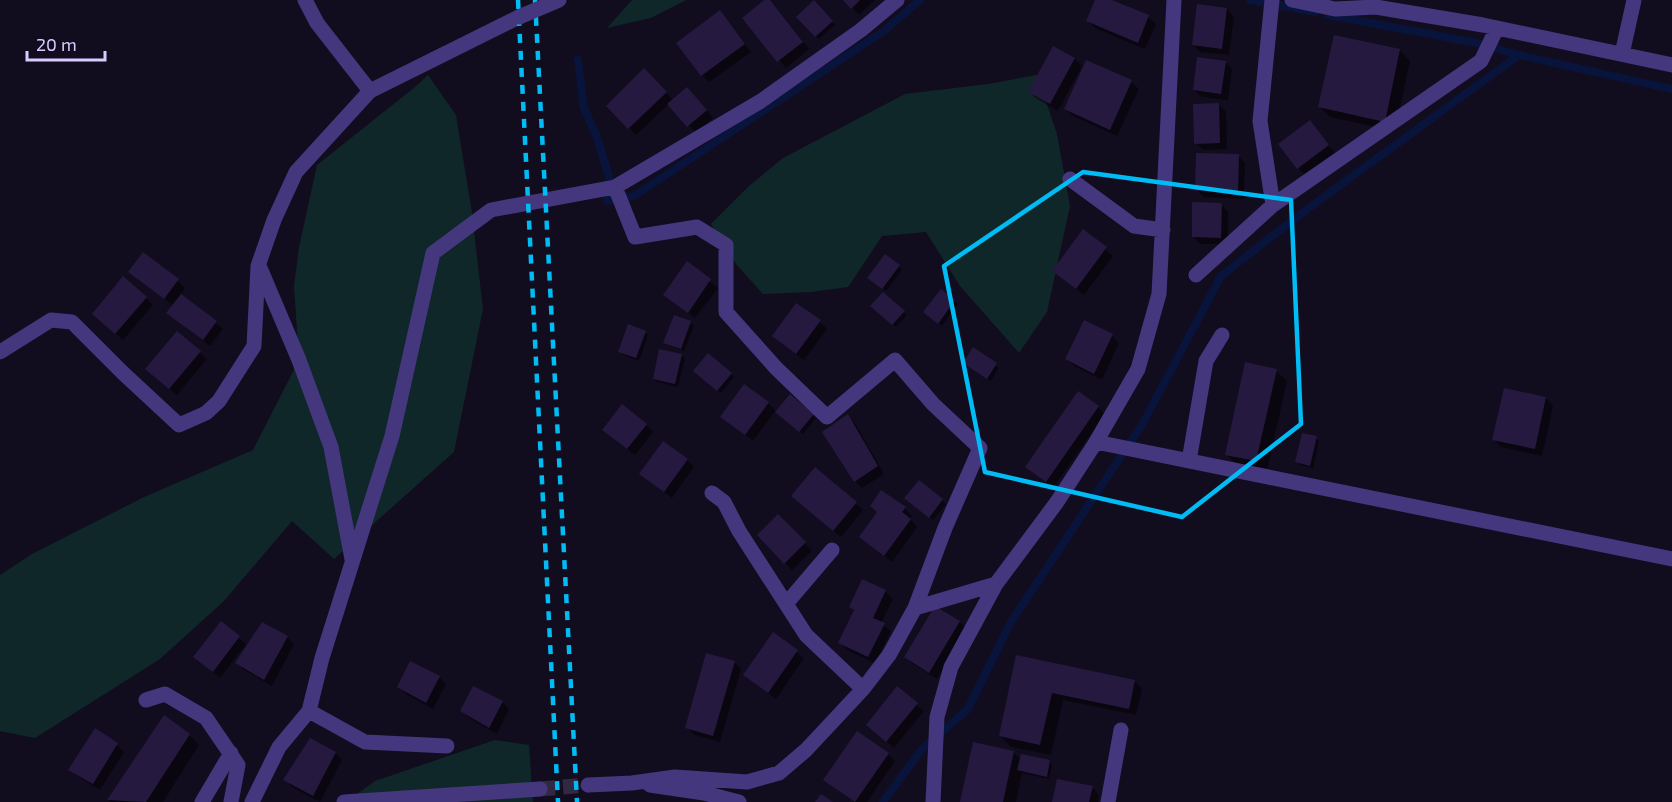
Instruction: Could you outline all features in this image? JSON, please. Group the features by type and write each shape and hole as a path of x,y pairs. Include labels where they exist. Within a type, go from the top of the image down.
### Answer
{"street":[{"path":"304,0 317,23 370,91"},
{"path":"0,352 51,320 72,322 123,374 179,425 206,413 219,401 254,346 258,266 274,220 296,172 370,91 469,40 559,0"},
{"path":"252,802 279,747 309,711 322,658 392,436 433,253 491,210 615,188 761,101 861,30 897,0"},
{"path":"1272,0 1260,121 1273,205"},
{"path":"1292,0 1335,9 1376,7 1672,64"},
{"path":"1622,54 1634,0"},
{"path":"933,802 937,717 951,667 996,584 1102,443 1138,369 1159,294 1174,3"},
{"path":"1196,275 1273,205 1481,61 1496,29"},
{"path":"1070,179 1134,226 1163,230"},
{"path":"588,785 632,783 675,777 747,782 779,772 806,750 863,689 889,655 915,608 945,528 980,448 933,404 895,360 827,417 776,368 726,312 726,245 697,227 634,237 615,188"},
{"path":"258,266 299,360 331,447 352,561"},
{"path":"1189,460 1206,361 1222,335"},
{"path":"1102,443 1672,559"},
{"path":"712,493 724,502 806,635 863,689"},
{"path":"786,604 832,550"},
{"path":"915,608 996,584"},
{"path":"146,700 165,693 206,718 238,765 231,802"},
{"path":"309,711 365,742 447,746"},
{"path":"1108,802 1122,730"},
{"path":"202,802 231,753"},
{"path":"632,783 704,793 739,802"},
{"path":"344,802 540,789"}],"highlighted area":[{"path":"1083,172 1291,200 1301,424 1182,517 985,472 944,266"}],"green space":[{"path":"632,0 686,0 651,18 607,28"},
{"path":"428,75 456,115 472,213 483,309 454,452 334,559 292,521 224,601 160,659 35,738 0,731 0,575 32,554 144,497 253,450 299,360 294,286 299,247 317,165"},
{"path":"1037,75 1057,134 1070,206 1047,312 1019,353 960,286 926,232 882,236 848,287 811,292 763,294 736,264 711,224 749,186 783,158 905,94 988,84"},
{"path":"495,740 529,745 533,802 346,802 375,781"}],"building":[{"path":"764,0 770,0 803,42 777,62 742,18"},
{"path":"814,0 833,21 815,37 796,17"},
{"path":"843,0 860,0 851,9"},
{"path":"1095,0 1112,0 1149,15 1138,43 1086,21"},
{"path":"1197,4 1227,8 1222,49 1192,45"},
{"path":"720,10 745,44 701,76 676,43"},
{"path":"1334,35 1400,49 1385,122 1318,107"},
{"path":"1053,46 1075,58 1050,104 1028,92"},
{"path":"1197,57 1226,61 1221,94 1193,90"},
{"path":"1086,60 1132,80 1110,130 1064,109"},
{"path":"644,68 667,92 628,129 606,106"},
{"path":"687,87 707,110 687,127 667,104"},
{"path":"1219,103 1220,143 1194,144 1193,104"},
{"path":"1310,120 1329,145 1297,169 1278,144"},
{"path":"1196,153 1239,154 1238,192 1195,191"},
{"path":"1192,202 1222,203 1221,238 1192,237"},
{"path":"1083,229 1107,247 1076,289 1052,271"},
{"path":"143,252 179,279 164,299 128,272"},
{"path":"885,254 900,265 882,289 867,278"},
{"path":"687,261 711,279 688,313 663,295"},
{"path":"123,276 147,297 115,334 92,314"},
{"path":"941,289 955,300 938,324 923,312"},
{"path":"883,292 905,311 892,325 870,306"},
{"path":"181,294 217,321 203,340 166,313"},
{"path":"796,303 821,320 796,354 772,336"},
{"path":"674,315 691,321 681,349 663,343"},
{"path":"1084,320 1113,334 1094,374 1065,359"},
{"path":"628,324 646,331 636,358 618,352"},
{"path":"177,331 201,351 169,389 145,369"},
{"path":"973,347 997,363 987,379 963,363"},
{"path":"659,349 682,354 675,384 653,379"},
{"path":"708,353 732,373 717,391 693,371"},
{"path":"1245,362 1277,369 1256,461 1225,455"},
{"path":"744,384 769,402 745,435 720,417"},
{"path":"1504,388 1546,397 1535,449 1492,440"},
{"path":"1078,391 1099,406 1046,482 1025,467"},
{"path":"790,394 814,414 799,432 775,412"},
{"path":"622,404 647,424 627,449 602,430"},
{"path":"848,414 878,466 854,482 822,432"},
{"path":"1302,433 1317,436 1310,466 1295,462"},
{"path":"663,441 688,459 664,492 639,474"},
{"path":"815,467 857,502 833,531 791,496"},
{"path":"919,480 943,499 929,518 904,498"},
{"path":"881,490 906,507 902,512 911,519 884,556 859,537 877,512 870,506"},
{"path":"778,514 806,542 784,564 757,535"},
{"path":"862,579 886,590 873,618 885,623 868,657 838,643 854,610 849,607"},
{"path":"935,606 960,621 929,673 904,657"},
{"path":"221,621 240,636 213,672 193,657"},
{"path":"262,622 288,636 264,680 235,663"},
{"path":"773,632 798,650 768,693 743,675"},
{"path":"706,653 735,661 713,736 685,728"},
{"path":"1016,655 1135,680 1129,709 1052,693 1040,745 999,736"},
{"path":"410,661 440,676 426,703 397,687"},
{"path":"473,686 503,701 489,728 460,711"},
{"path":"897,686 918,703 886,742 866,725"},
{"path":"164,715 190,734 146,802 107,800"},
{"path":"95,728 118,743 93,784 68,770"},
{"path":"857,731 889,753 855,802 823,780"},
{"path":"310,738 336,752 313,796 283,780"},
{"path":"973,742 1014,751 1003,802 960,802"},
{"path":"1021,754 1050,760 1047,777 1017,770"},
{"path":"1057,779 1093,786 1089,802 1052,802"},
{"path":"821,794 833,802 815,802"}],"waterway":[{"path":"578,60 584,108 597,137 609,177 607,201 634,196 884,31 920,0"},
{"path":"1250,0 1316,12"},
{"path":"1328,15 1477,43 1519,55"},
{"path":"883,802 922,749 968,709 1011,622 1143,423 1221,276 1306,210 1519,55 1672,89"}],"tunnel":[{"path":"540,789 588,785"}],"railway":[{"path":"518,0 558,802"},
{"path":"535,0 577,802"}]}
